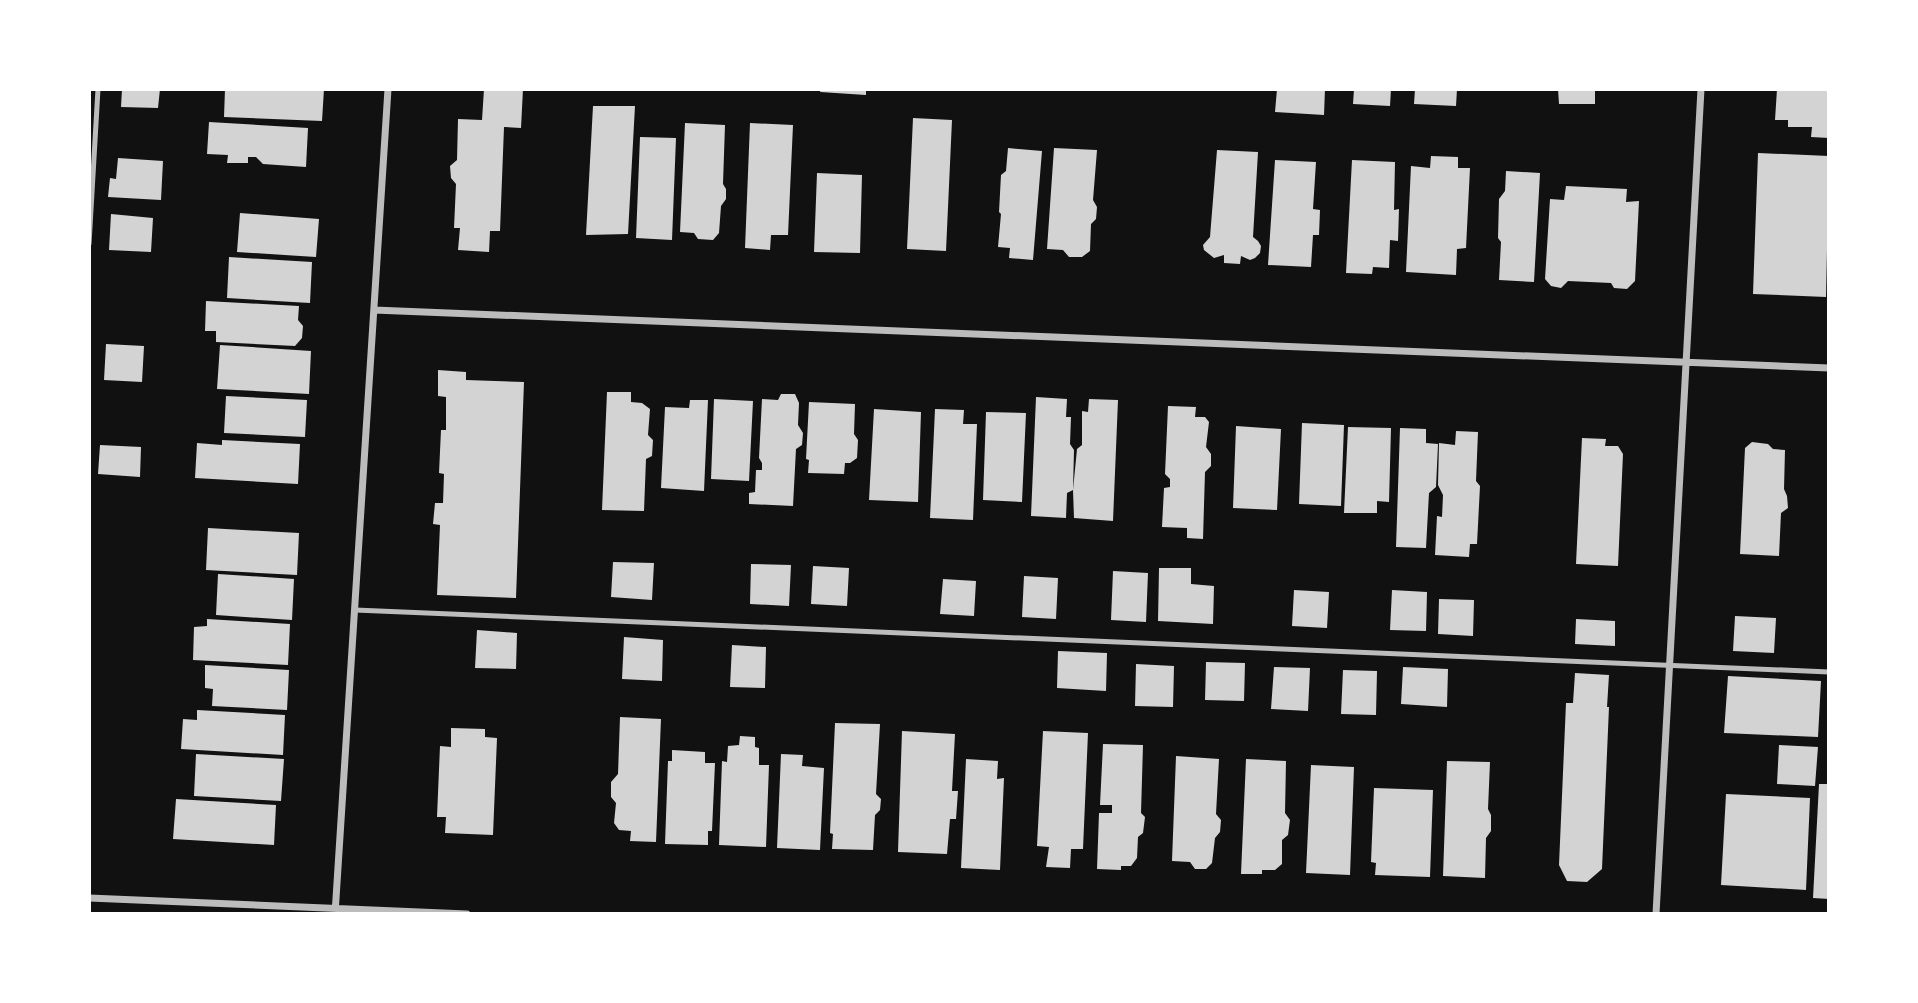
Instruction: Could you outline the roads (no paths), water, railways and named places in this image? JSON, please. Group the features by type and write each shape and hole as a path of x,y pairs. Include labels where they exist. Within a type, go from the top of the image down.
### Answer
{"street":[{"path":"335,911 388,89"},
{"path":"1656,914 1701,89"},
{"path":"374,310 1829,368"},
{"path":"89,898 335,911 467,914"}],"lane":[{"path":"89,244 98,89"},
{"path":"355,610 1829,672"}]}
